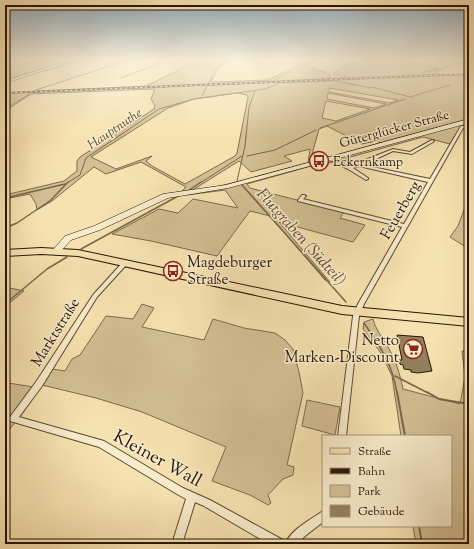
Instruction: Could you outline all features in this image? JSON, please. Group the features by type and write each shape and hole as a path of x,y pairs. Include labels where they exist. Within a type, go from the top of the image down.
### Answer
{"main road":[{"path":"5,253 56,251 74,253 358,312 469,322"}],"street":[{"name":"Güterglücker Straße","path":"56,251 68,238 97,228 166,196 221,188 469,121"},
{"name":"Feuerberg","path":"342,435 356,316 462,127 469,128"},
{"path":"350,168 393,150 411,153 432,141"},
{"path":"330,159 350,168 366,179"},
{"path":"359,165 431,181"},
{"path":"304,196 300,200 406,226"},
{"name":"Marktstraße","path":"13,419 40,384 95,296 125,263"},
{"name":"Kleiner Wall","path":"13,419 101,444 180,491 207,503 279,544"},
{"path":"177,544 192,496"},
{"path":"290,544 301,532 322,517"}],"green space":[{"path":"146,86 164,86 37,91"},
{"path":"192,86 469,86 469,124 461,127 450,144 423,137 247,184 250,188 344,212 340,218 365,225 353,242 279,222 330,282 325,280 270,216 250,211 217,256 112,234 159,209 178,213 193,199 238,208 225,190 187,195 182,191 186,187 141,162 106,174 94,167 52,201 37,210 36,204 30,194 5,199 5,195 64,181 77,171 77,161 80,157 154,109 155,106 151,99 155,89 31,94 5,111 5,93","holes":["329,88 398,100 390,103 329,92","237,93 247,95 248,97 237,153 235,156 185,184 152,166 146,161 152,156 116,169 91,157 168,108 194,99","328,93 386,104 374,108 327,99","326,101 370,109 336,121 322,118","327,126 362,144 376,141 381,143 312,162 311,158 319,129","310,149 308,163 220,186 191,191 239,161 251,172 292,161 284,156"]},
{"path":"465,207 469,207 469,249 450,237 458,226"},
{"path":"5,287 24,291 5,307"},
{"path":"142,304 154,308 142,327 204,340 213,319 244,328 275,333 285,340 293,349 303,393 287,465 294,467 293,475 283,479 268,495 271,503 268,505 250,495 212,481 226,447 142,412 96,398 42,385 20,417 5,434 5,428 11,420 5,418 5,388 8,383 34,387 67,336 73,337 52,369 65,371 72,359 80,355 106,316 133,319"},
{"path":"373,319 377,330 393,357 403,389 460,404 465,377 462,351 469,351 469,544 416,544 413,527 452,527 452,435 401,435 392,376 381,353 363,329 364,322"},
{"path":"307,400 340,407 335,435 302,426"}],"building":[{"name":"Netto Marken-Discount","path":"397,335 423,337 432,371 418,373 404,369 399,360 402,360"}],"waterway":[{"path":"5,109 36,90 49,86"},
{"path":"202,96 207,86"},
{"name":"Hauptnuthe","path":"67,183 80,175 86,158 159,109 194,99 265,89 274,86"},
{"path":"359,86 371,88"},
{"path":"372,87 410,97 448,86"},
{"name":"Flutgraben (Südteil)","path":"237,181 245,146 249,107 255,91"},
{"path":"320,128 405,99"},
{"path":"247,156 275,150 316,130"},
{"path":"200,183 242,156"},
{"path":"188,191 201,182"},
{"path":"5,228 17,223 51,200 67,183"},
{"path":"5,198 65,184"},
{"name":"Flutgraben (Südteil)","path":"242,185 346,302"},
{"path":"81,249 180,195"},
{"path":"5,304 47,269 67,257"},
{"name":"Flutgraben (Südteil)","path":"364,323 381,348 389,364 397,393"},
{"path":"395,376 428,393"},
{"name":"Flutgraben (Südteil)","path":"397,392 405,435"},
{"path":"427,392 439,399 469,404"},
{"name":"Flutgraben (Südteil)","path":"419,527 422,544"}],"railway":[{"path":"5,93 185,86"}],"place":[{"name":"Eckernkamp","path":"319,161"},
{"name":"Magdeburger Straße","path":"173,271"},
{"name":"Netto Marken-Discount","path":"413,349"}]}
